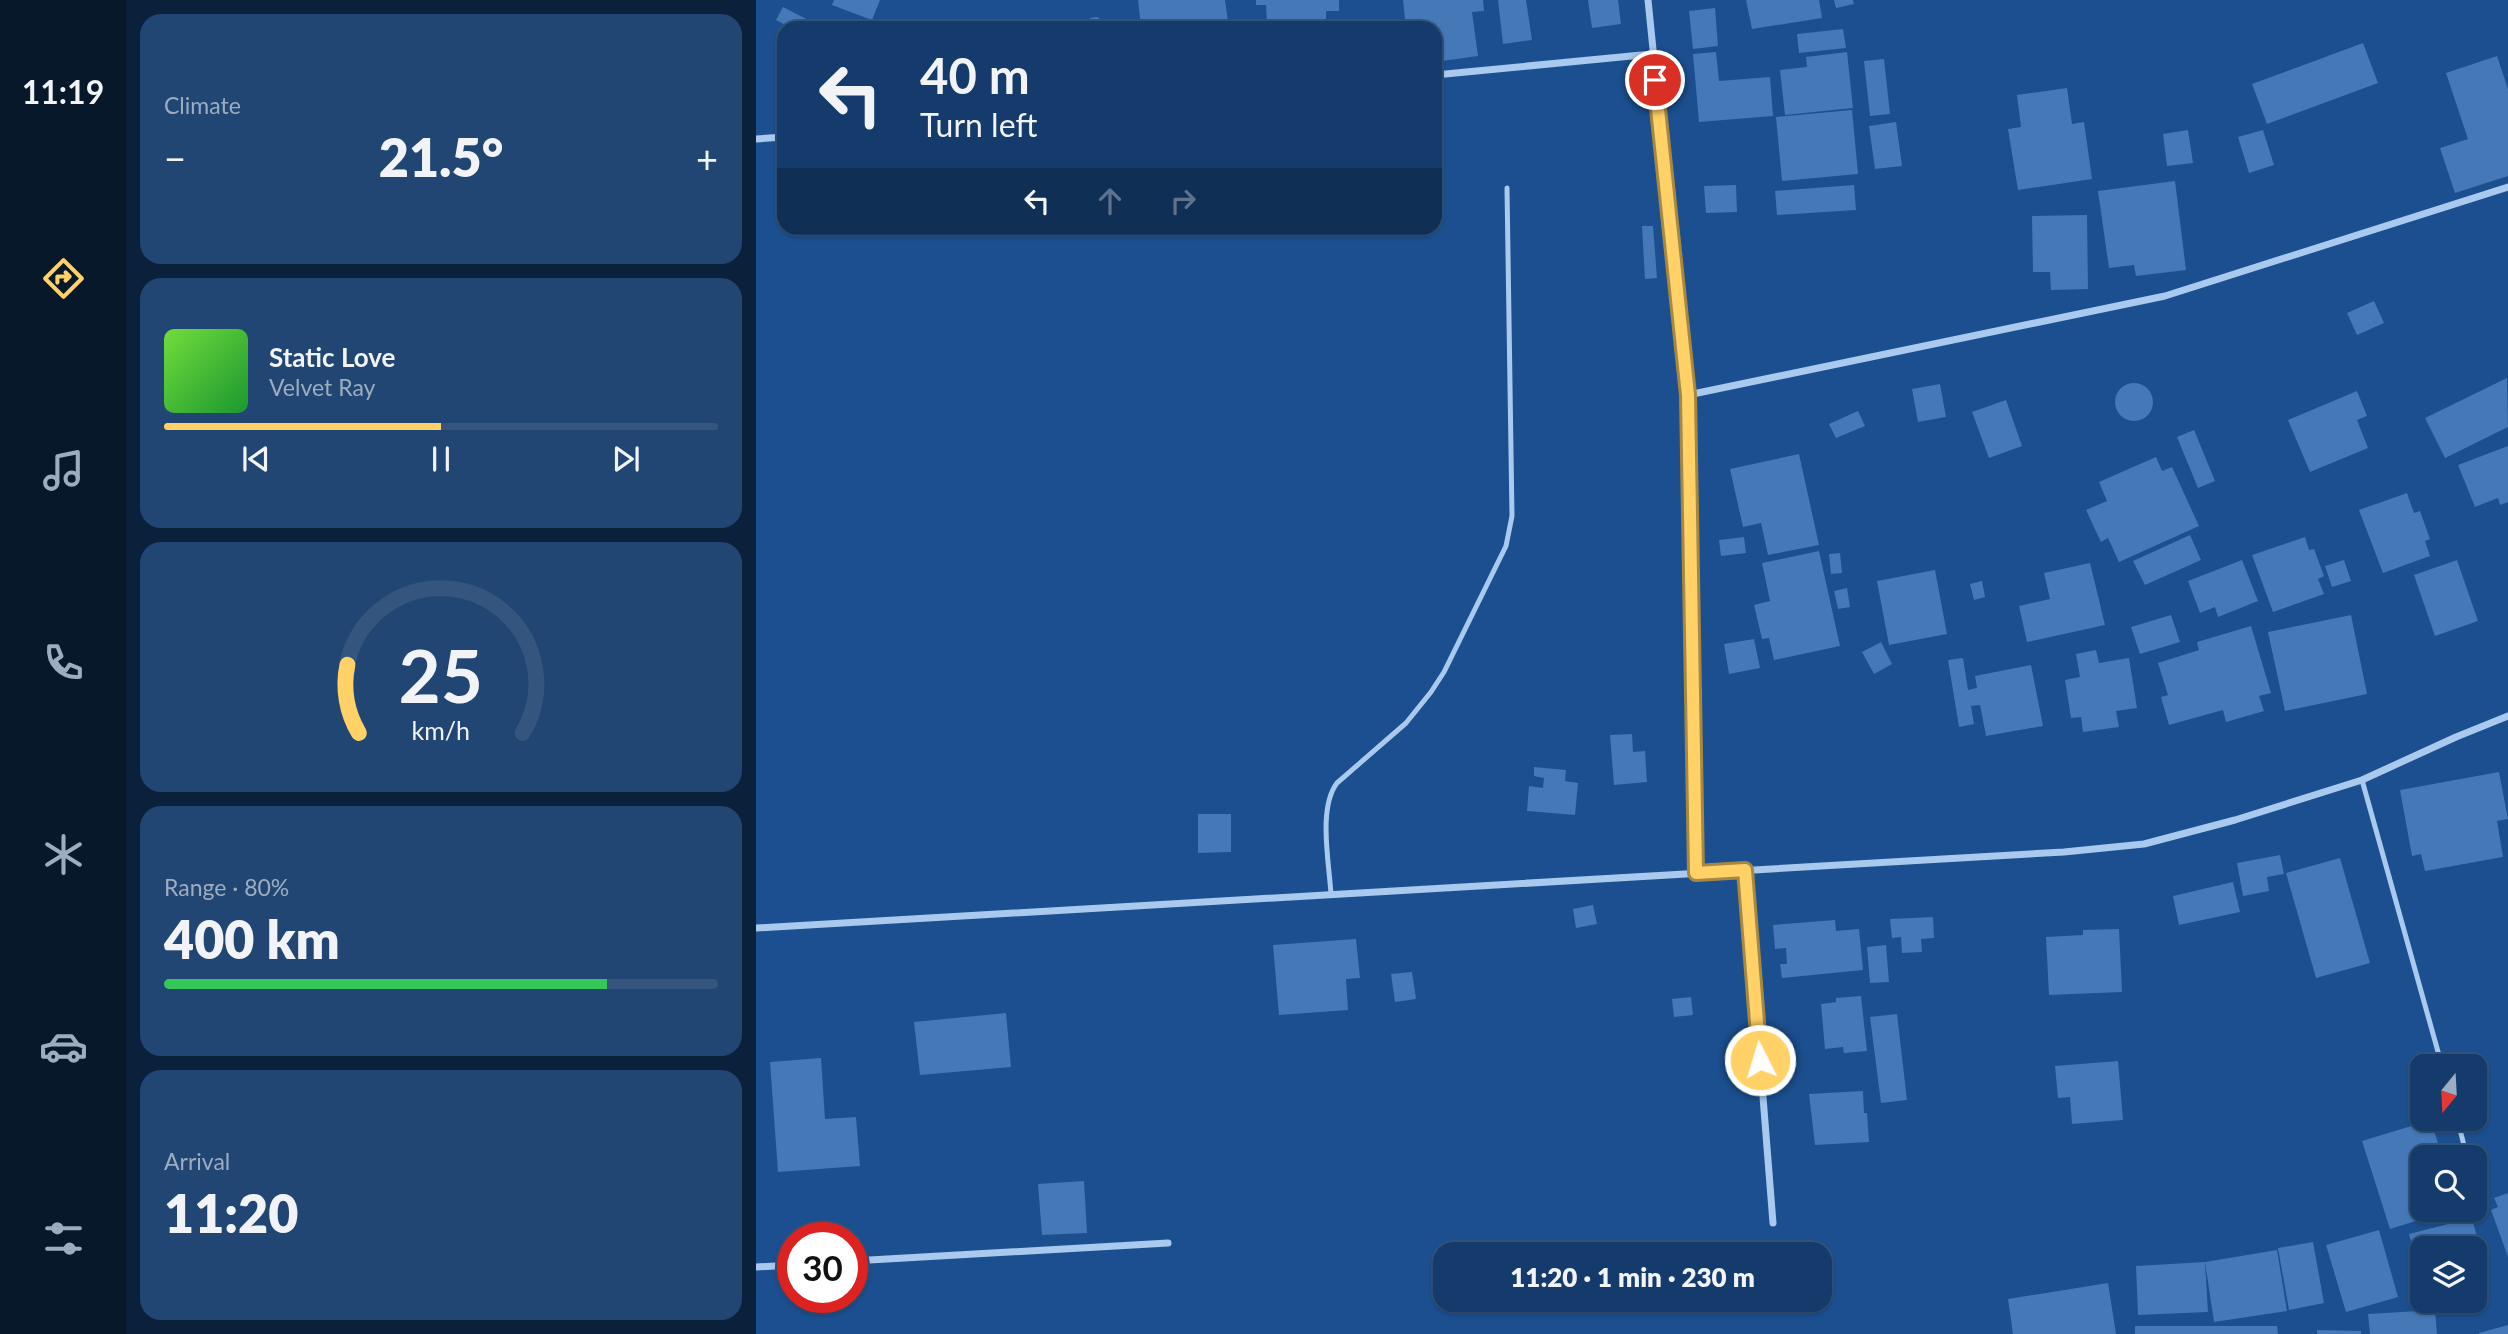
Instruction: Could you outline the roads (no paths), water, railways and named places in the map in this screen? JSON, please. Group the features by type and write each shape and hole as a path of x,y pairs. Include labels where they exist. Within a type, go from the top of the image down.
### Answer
{"street":[{"path":"1648,0 1688,395 1696,873"},
{"path":"1442,74 1652,54"},
{"path":"756,139 777,138"},
{"path":"1688,395 2165,296 2508,187"},
{"path":"756,928 2064,852 2144,844 2235,820 2362,780 2508,716"},
{"path":"1745,870 1773,1223"},
{"path":"868,1260 1168,1243"},
{"path":"756,1267 777,1266"}],"lane":[{"path":"1331,894 1326,807 1330,792 1406,723 1431,692 1444,672 1506,546 1513,516 1507,188"},
{"path":"2362,780 2439,1054"}]}
